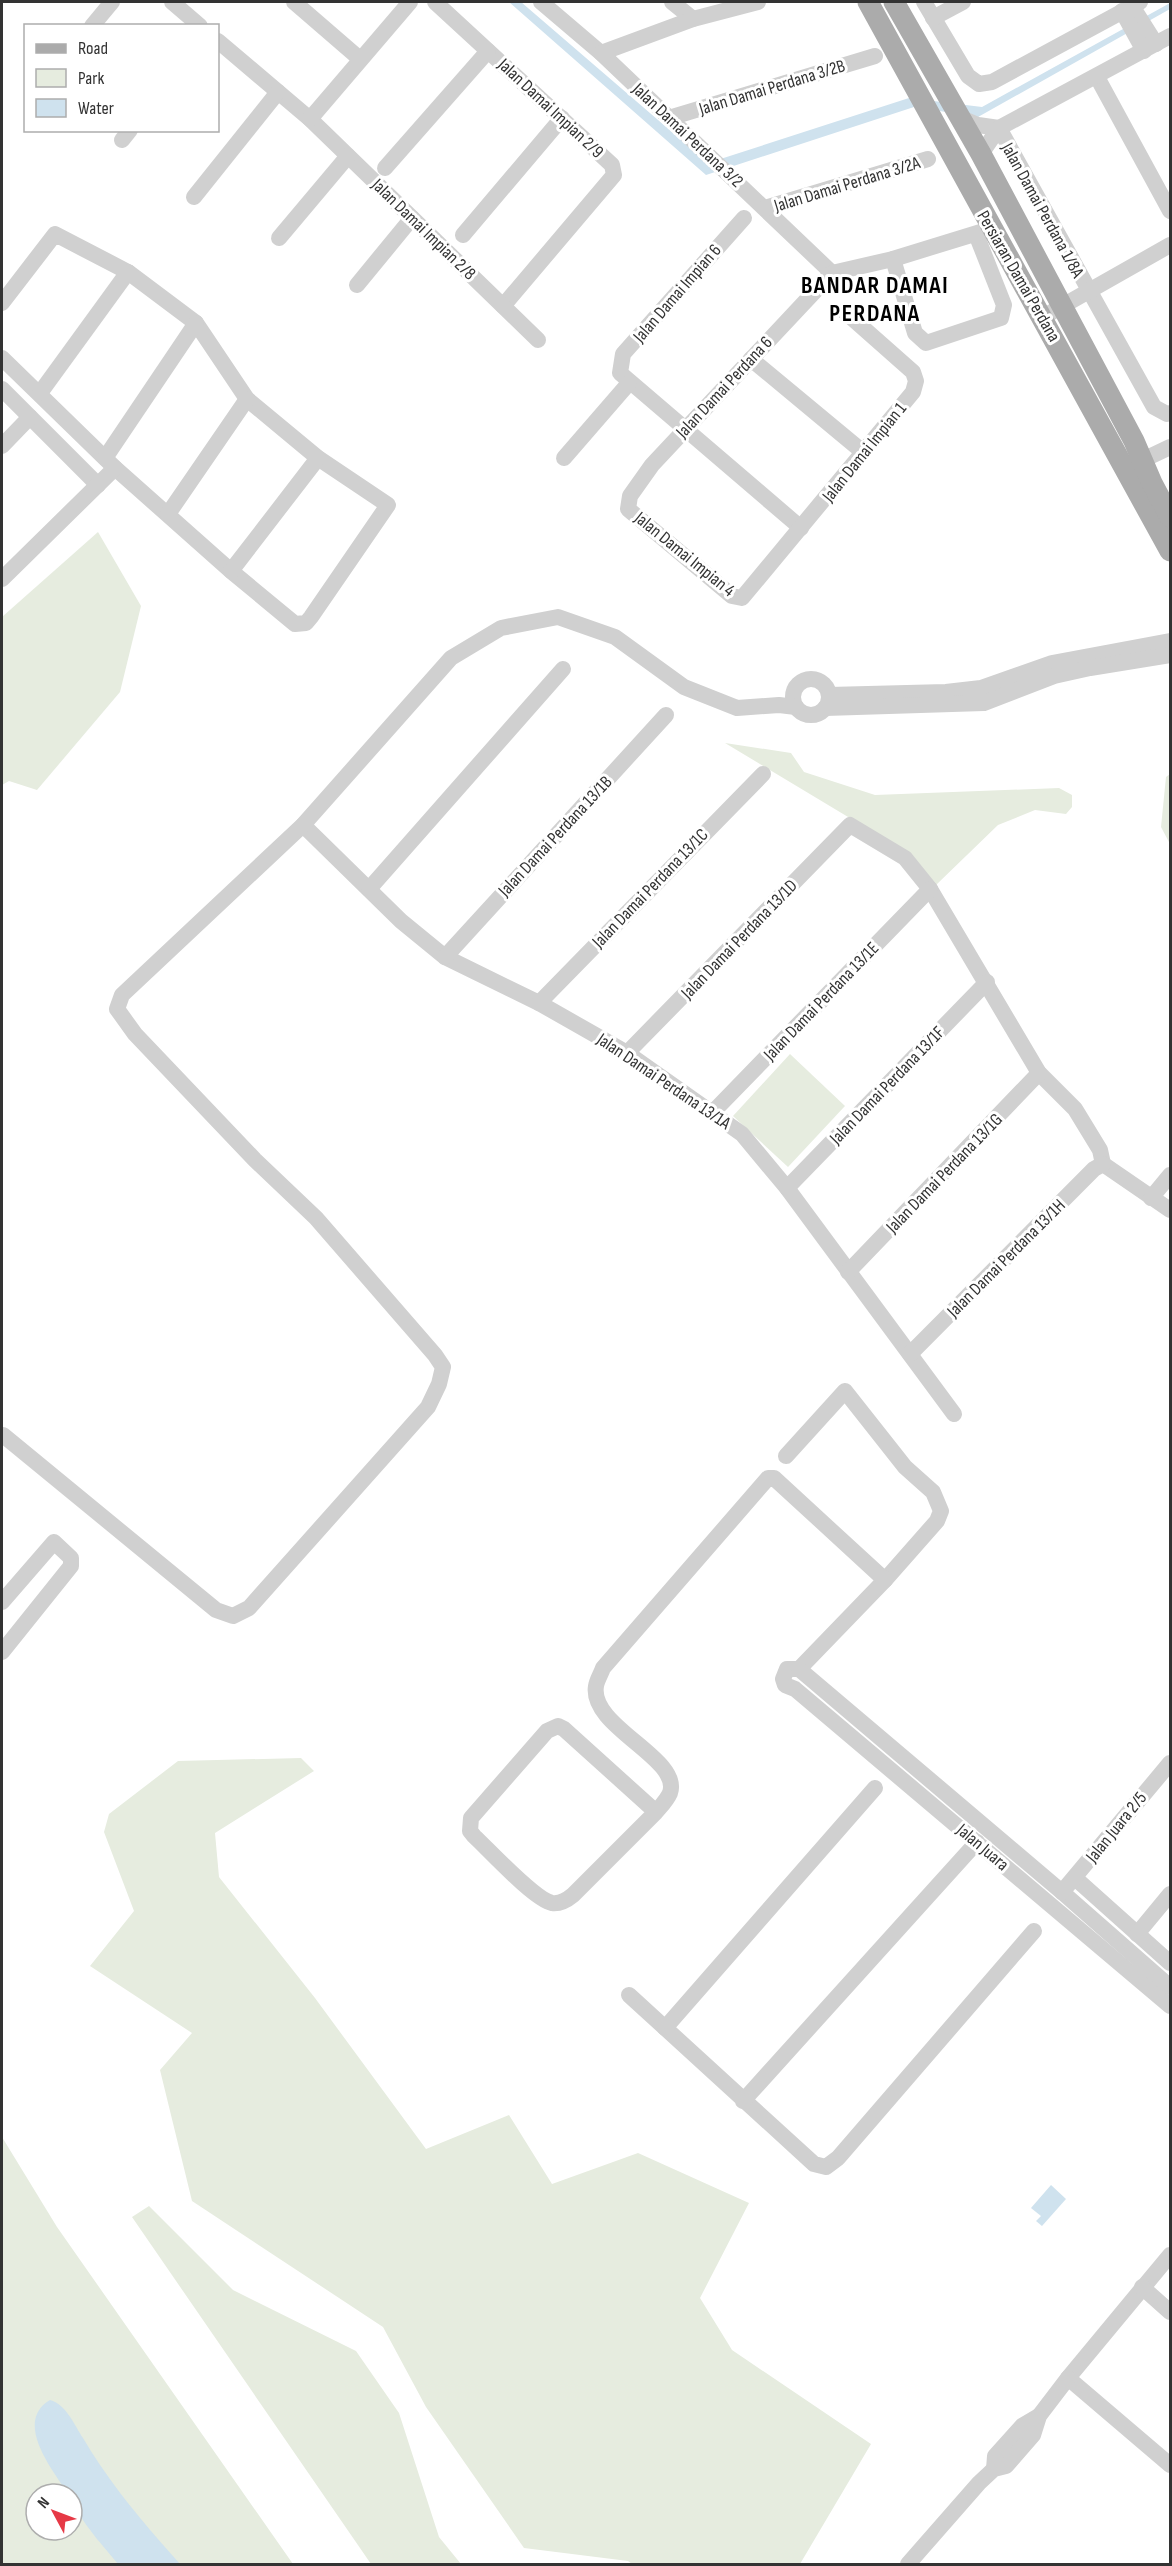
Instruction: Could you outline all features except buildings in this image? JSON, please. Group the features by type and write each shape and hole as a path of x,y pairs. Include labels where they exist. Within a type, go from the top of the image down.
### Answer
{"main road":[{"name":"Persiaran Damai Perdana","path":"868,2 984,231 1043,317 1170,550"},
{"name":"Persiaran Damai Perdana","path":"894,2 981,154 1062,305 1134,441 1170,517"},
{"name":"Persiaran Damai Perdana","path":"1134,441 1149,458 1170,497"}],"street":[{"path":"94,24 112,2"},
{"path":"172,2 198,24"},
{"path":"294,2 360,59"},
{"path":"310,119 410,2"},
{"name":"Jalan Damai Impian 2/9","path":"435,2 612,165 614,175 503,306"},
{"name":"Jalan Damai Perdana 3/2","path":"542,2 601,53 832,273"},
{"path":"672,2 693,19"},
{"path":"601,53 693,19 758,2"},
{"path":"924,2 968,76 979,84 992,82 1133,15 1150,48"},
{"path":"933,18 963,2"},
{"path":"981,154 999,128 1170,36"},
{"name":"Jalan Damai Impian 2/8","path":"219,41 310,119 538,340"},
{"path":"385,168 488,51"},
{"name":"Jalan Damai Perdana 3/2B","path":"669,118 875,56"},
{"path":"1097,77 1170,211"},
{"path":"194,197 278,92"},
{"path":"959,117 978,125 999,128"},
{"path":"463,235 562,118"},
{"name":"Jalan Damai Perdana 1/8A","path":"999,128 1154,407 1169,414"},
{"path":"279,238 348,156"},
{"name":"Jalan Damai Perdana 3/2A","path":"765,208 928,159"},
{"path":"357,285 412,218"},
{"name":"Jalan Damai Impian 6","path":"624,378 623,354 744,218"},
{"path":"832,273 893,259 984,231 1004,305 1001,318 926,343 915,333 893,259"},
{"path":"2,303 55,234 128,272 196,323 247,399 318,458 388,505 311,617 306,623 299,625 231,571 110,463 2,357"},
{"path":"1043,317 1170,245"},
{"path":"40,393 128,272"},
{"name":"Jalan Damai Perdana 6","path":"628,508 630,496 652,465 832,273"},
{"name":"Jalan Damai Impian 1","path":"742,598 913,392 916,381 913,372 844,311"},
{"path":"2,579 98,485 196,323"},
{"path":"751,358 863,452"},
{"path":"564,458 624,378 686,428 801,528"},
{"path":"2,389 98,485"},
{"path":"168,514 247,399"},
{"path":"2,446 30,417"},
{"path":"1149,458 1170,447"},
{"path":"231,571 318,458"},
{"name":"Jalan Damai Impian 4","path":"628,508 732,596 742,598"},
{"path":"2,1436 216,1610 233,1616 249,1608 428,1407 436,1391 442,1367 435,1355 316,1218 255,1160 135,1034 117,1009 122,995 303,825 451,658 501,628 558,616 615,637 684,687 737,708 779,705 795,700"},
{"path":"795,700 808,715 817,714 827,702 981,688 1052,663 1170,642"},
{"path":"827,702 984,703 1054,676 1170,655"},
{"path":"369,889 563,669"},
{"path":"795,700 800,683 815,680 824,685 827,702"},
{"name":"Jalan Damai Perdana 13/1B","path":"445,957 666,715"},
{"name":"Jalan Damai Perdana 13/1C","path":"539,1004 763,774"},
{"name":"Jalan Damai Perdana 13/1A","path":"303,825 401,921 445,957 539,1004 627,1053 742,1134 787,1188 954,1414"},
{"name":"Jalan Damai Perdana 13/1D","path":"627,1053 850,825 904,858 930,889"},
{"path":"930,889 1040,1073 1075,1109 1101,1150 1102,1164 1170,1210"},
{"name":"Jalan Damai Perdana 13/1E","path":"713,1112 930,889"},
{"name":"Jalan Damai Perdana 13/1F","path":"787,1188 987,982"},
{"name":"Jalan Damai Perdana 13/1G","path":"848,1272 1040,1073"},
{"name":"Jalan Damai Perdana 13/1H","path":"910,1354 1094,1169 1102,1164"},
{"path":"1151,1198 1170,1175"},
{"path":"786,1456 845,1390 905,1467 933,1492 941,1511 937,1521 885,1580 799,1669"},
{"path":"656,1812 558,1726 547,1731 471,1818 469,1824 474,1836 526,1885 545,1900 554,1903 564,1902 573,1895 656,1812 670,1793 671,1782 654,1758 609,1719 598,1702 596,1686 603,1668 766,1480 774,1478 885,1580"},
{"path":"2,1602 54,1542 71,1558 71,1566 2,1652"},
{"name":"Jalan Juara","path":"1170,1988 1062,1892 799,1669 793,1667 787,1669 783,1679 785,1685 795,1689 1170,2006"},
{"name":"Jalan Juara 2/5","path":"1062,1892 1170,1763"},
{"path":"665,2028 875,1788"},
{"path":"743,2101 977,1842"},
{"path":"1075,1878 1170,1963"},
{"path":"1137,1934 1170,1894"},
{"path":"629,1995 814,2164 826,2167 838,2158 1034,1931"},
{"path":"908,2565 979,2483 994,2469 995,2456 1022,2426 1039,2416 1170,2255"},
{"path":"1142,2288 1170,2312"},
{"path":"1068,2378 1170,2465"}],"green space":[{"path":"98,532 141,606 120,692 37,790 9,781 2,785 2,617"},
{"path":"725,743 791,753 804,772 875,795 1059,788 1072,795 1072,807 1066,814 1035,810 998,825 936,885 913,856"},
{"path":"1170,774 1170,844 1161,827 1166,777"},
{"path":"790,1054 845,1106 788,1167 733,1116"},
{"path":"301,1758 314,1771 215,1833 219,1877 315,1998 426,2149 509,2115 552,2184 638,2153 749,2203 700,2298 732,2350 871,2444 800,2564 632,2564 628,2561 524,2548 426,2407 383,2327 192,2201 160,2070 192,2033 90,1966 134,1911 104,1832 109,1814 178,1761"},
{"path":"2,2137 57,2227 293,2564 2,2564"},
{"path":"149,2206 233,2290 356,2351 399,2413 439,2537 461,2564 371,2564 132,2217"}],"water":[{"path":"509,2 521,2 708,163 909,98 982,107 1170,3 1170,9 978,117 914,107 706,175"},
{"path":"1051,2185 1066,2199 1042,2226 1036,2221 1041,2216 1031,2208"},
{"path":"50,2400 61,2406 116,2488 180,2564 118,2564 84,2522 84,2482 60,2482 46,2460 35,2433 35,2421 40,2409"}],"district":[{"name":"BANDAR DAMAI PERDANA","path":"875,299"}]}
